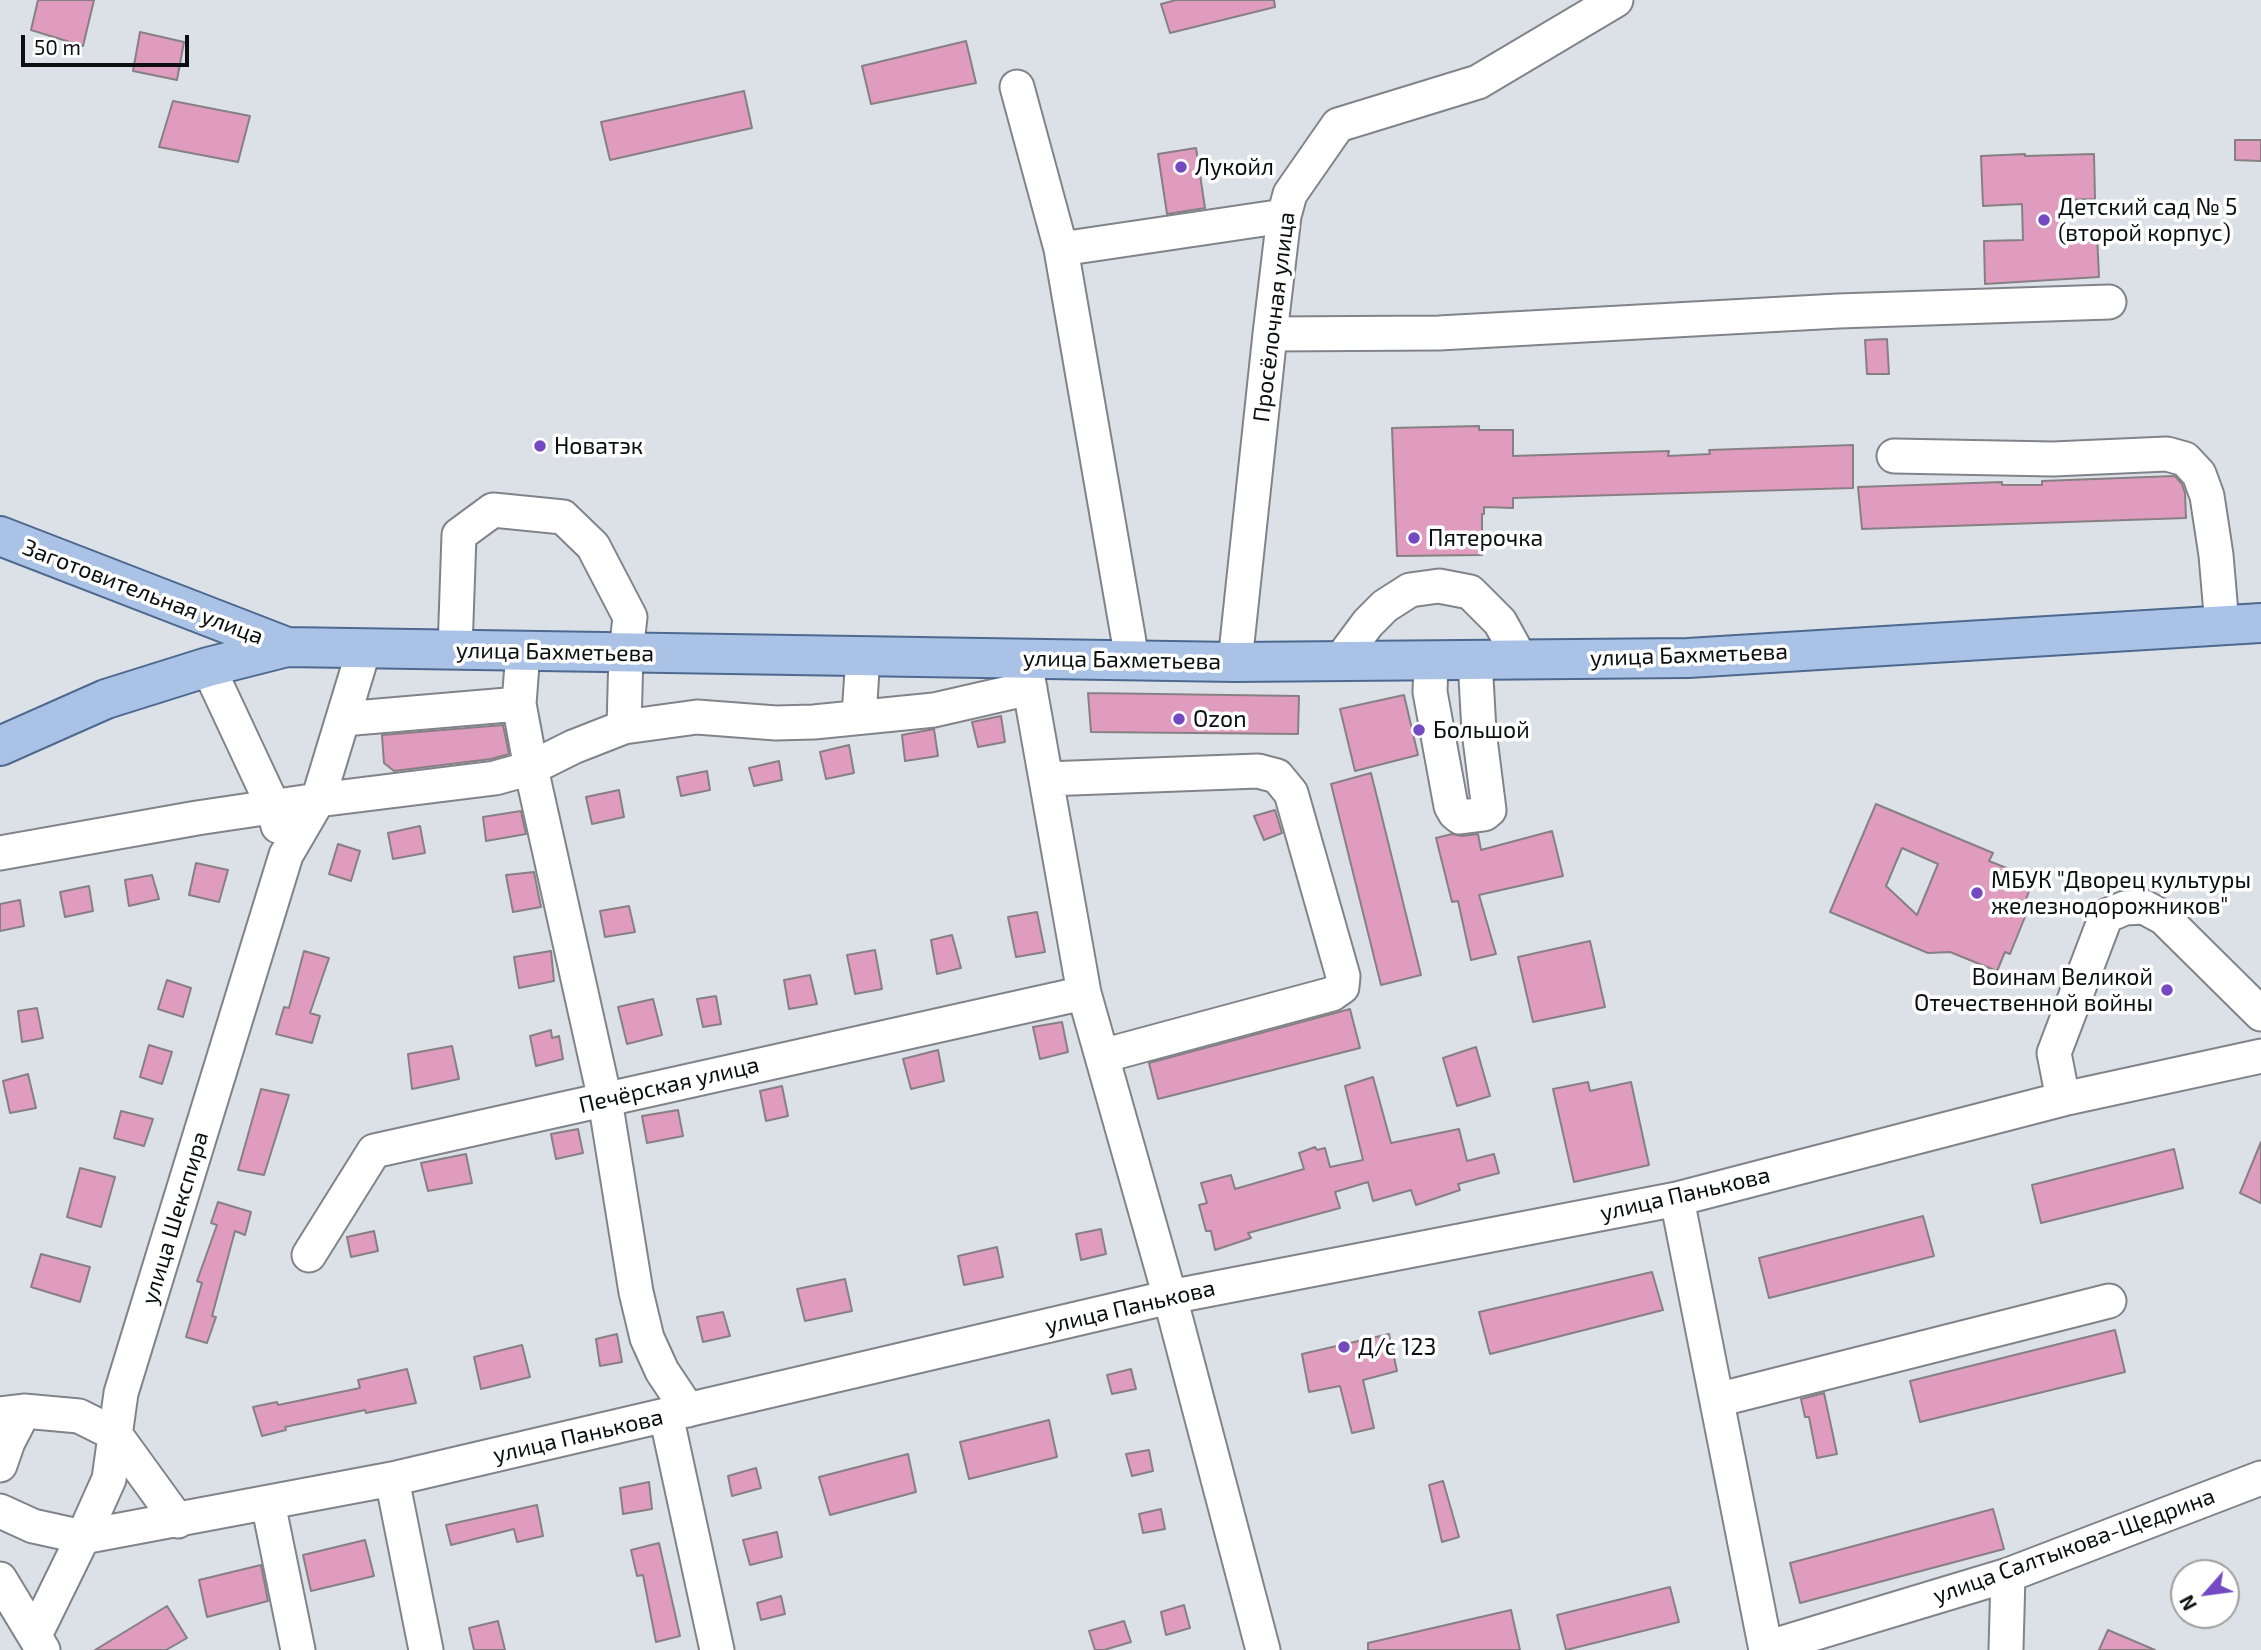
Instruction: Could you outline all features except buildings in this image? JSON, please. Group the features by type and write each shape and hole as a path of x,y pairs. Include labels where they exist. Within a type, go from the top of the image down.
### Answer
{"main road":[{"name":"Заготовительная улица","path":"0,536 287,647"},
{"name":"улица Бахметьева","path":"0,746 106,699 208,667 287,647 863,656 1027,673 1132,659 1339,662 1688,658 2261,623"}],"street":[{"name":"Просёлочная улица","path":"1236,662 1270,334 1284,216 1290,194 1338,125 1478,82 1616,0"},
{"path":"1017,87 1061,249 1132,659"},
{"path":"1061,249 1284,216"},
{"path":"1270,334 1439,333 1838,311 2109,302"},
{"path":"1894,456 2053,460 2167,454 2185,459 2199,474 2207,496 2216,555 2222,625"},
{"path":"455,650 459,535 493,510 563,517 593,546 630,617 624,727"},
{"path":"1339,662 1368,623 1385,606 1410,590 1439,586 1470,592 1500,622 1521,660"},
{"name":"улица Шекспира","path":"39,1643 108,1479 121,1393 286,855 318,800 365,649"},
{"path":"523,651 519,704 531,768 605,1100 636,1292 647,1338 677,1412 717,1650"},
{"path":"859,716 863,656"},
{"path":"1431,661 1430,692 1451,806 1460,817 1484,814 1489,810 1479,731 1475,660"},
{"path":"208,667 273,806 286,855"},
{"path":"0,853 273,806 495,778 531,768 573,747 624,727 697,718 776,723 814,722 934,710 1027,673 1084,993 1170,1297 1263,1650"},
{"path":"343,719 519,704"},
{"path":"1046,779 1258,771 1277,776 1291,793 1343,976 1342,987 1332,995 1102,1056"},
{"path":"2063,1099 2054,1053 2106,916 2125,908 2144,907 2164,918 2261,1014"},
{"name":"Печёрская улица","path":"309,1255 374,1151 1084,993"},
{"name":"улица Панькова","path":"0,1511 33,1526 83,1537 392,1479 1170,1297 1677,1199 2063,1099 2261,1056"},
{"path":"1677,1199 1766,1649"},
{"path":"1717,1400 2109,1301"},
{"path":"0,1465 8,1442 12,1412 79,1416 115,1434 178,1521"},
{"name":"улица Салтыкова-Щедрина","path":"1766,1649 2008,1575 2261,1478"},
{"path":"392,1479 426,1650"},
{"path":"268,1503 298,1650"},
{"path":"2006,1650 2008,1575"},
{"path":"0,1578 39,1643"}],"place":[{"name":"Лукойл","path":"1181,167"},
{"name":"Детский сад № 5 (второй корпус)","path":"2044,220"},
{"name":"Новатэк","path":"540,446"},
{"name":"Пятерочка","path":"1414,538"},
{"name":"Ozon","path":"1179,719"},
{"name":"Большой","path":"1419,730"},
{"name":"МБУК \"Дворец культуры железнодорожников\"","path":"1977,893"},
{"name":"Воинам Великой Отечественной войны","path":"2167,990"},
{"name":"Д/с 123","path":"1344,1347"}]}
